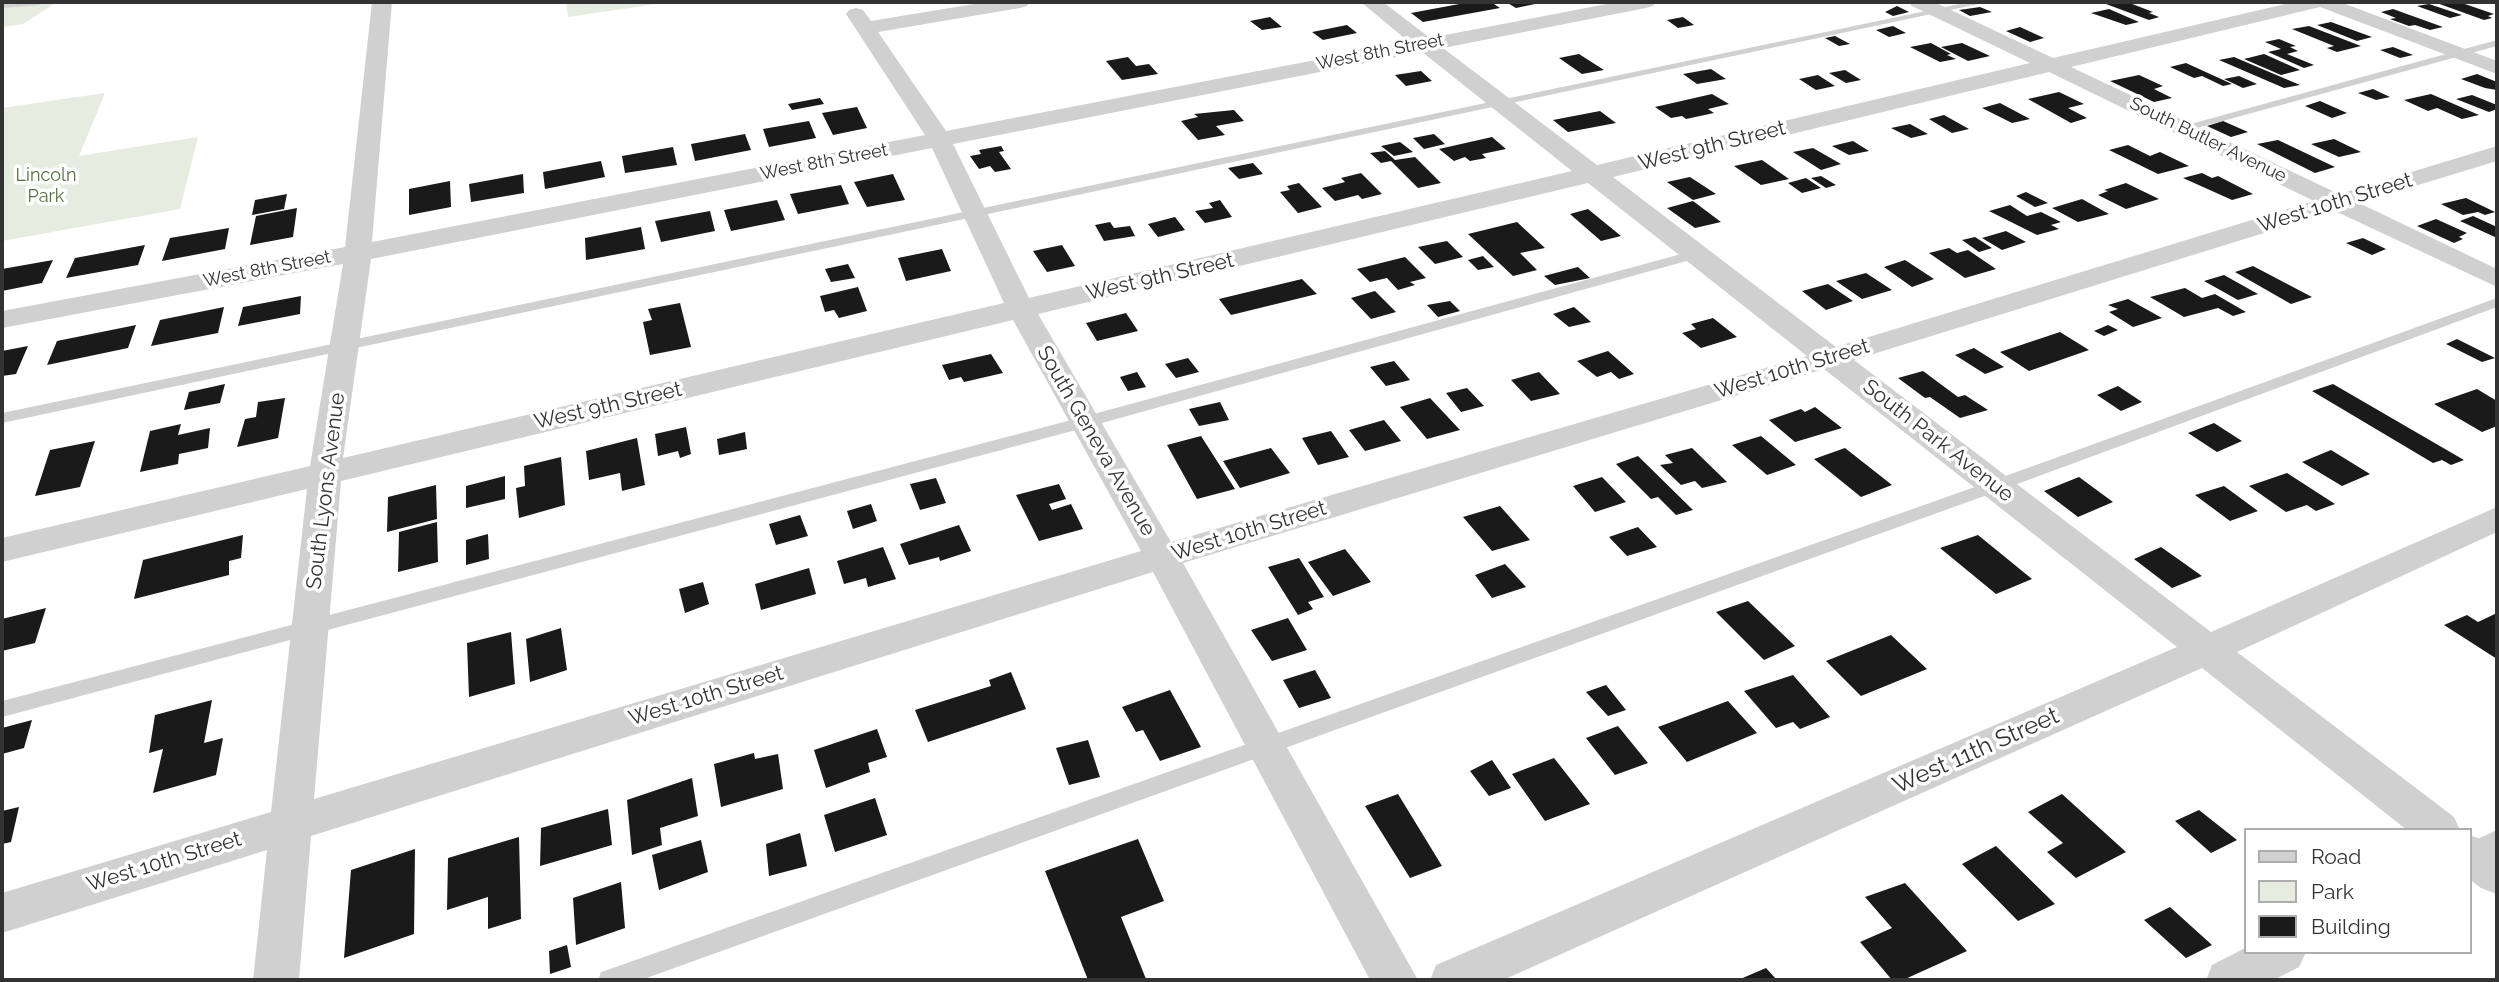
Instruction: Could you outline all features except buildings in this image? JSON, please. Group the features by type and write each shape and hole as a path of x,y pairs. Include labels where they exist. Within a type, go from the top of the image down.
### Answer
{"street":[{"name":"South Lyons Avenue","path":"276,980 325,472 358,253 382,2"},
{"name":"South Geneva Avenue","path":"1020,2 861,21 939,139 1021,309 1162,557 1395,980"},
{"name":"South Park Avenue","path":"1371,2 2207,650 2443,828"},
{"name":"West 8th Street","path":"2,319 358,253 1424,43 1646,2"},
{"name":"West 9th Street","path":"2,550 2318,2"},
{"path":"2323,2 2497,68"},
{"name":"South Butler Avenue","path":"1928,6 2497,279"},
{"name":"West 10th Street","path":"2,913 1162,557 1831,358 2497,153"},
{"name":"West 11th Street","path":"1453,980 2207,650 2497,518"},
{"path":"2229,980 2279,954"}],"lane":[{"path":"2,5 39,2"},
{"path":"2,418 1501,103 1928,6 1983,2"},
{"path":"2182,128 2497,43"},
{"path":"2,709 1085,422 1696,254"},
{"path":"610,980 1995,486 2497,302"}],"green space":[{"path":"2,2 69,2 54,4 23,24 2,27"},
{"path":"566,2 670,2 568,17"},
{"name":"Lincoln Park","path":"105,93 79,156 198,137 180,209 2,241 2,108"}]}
